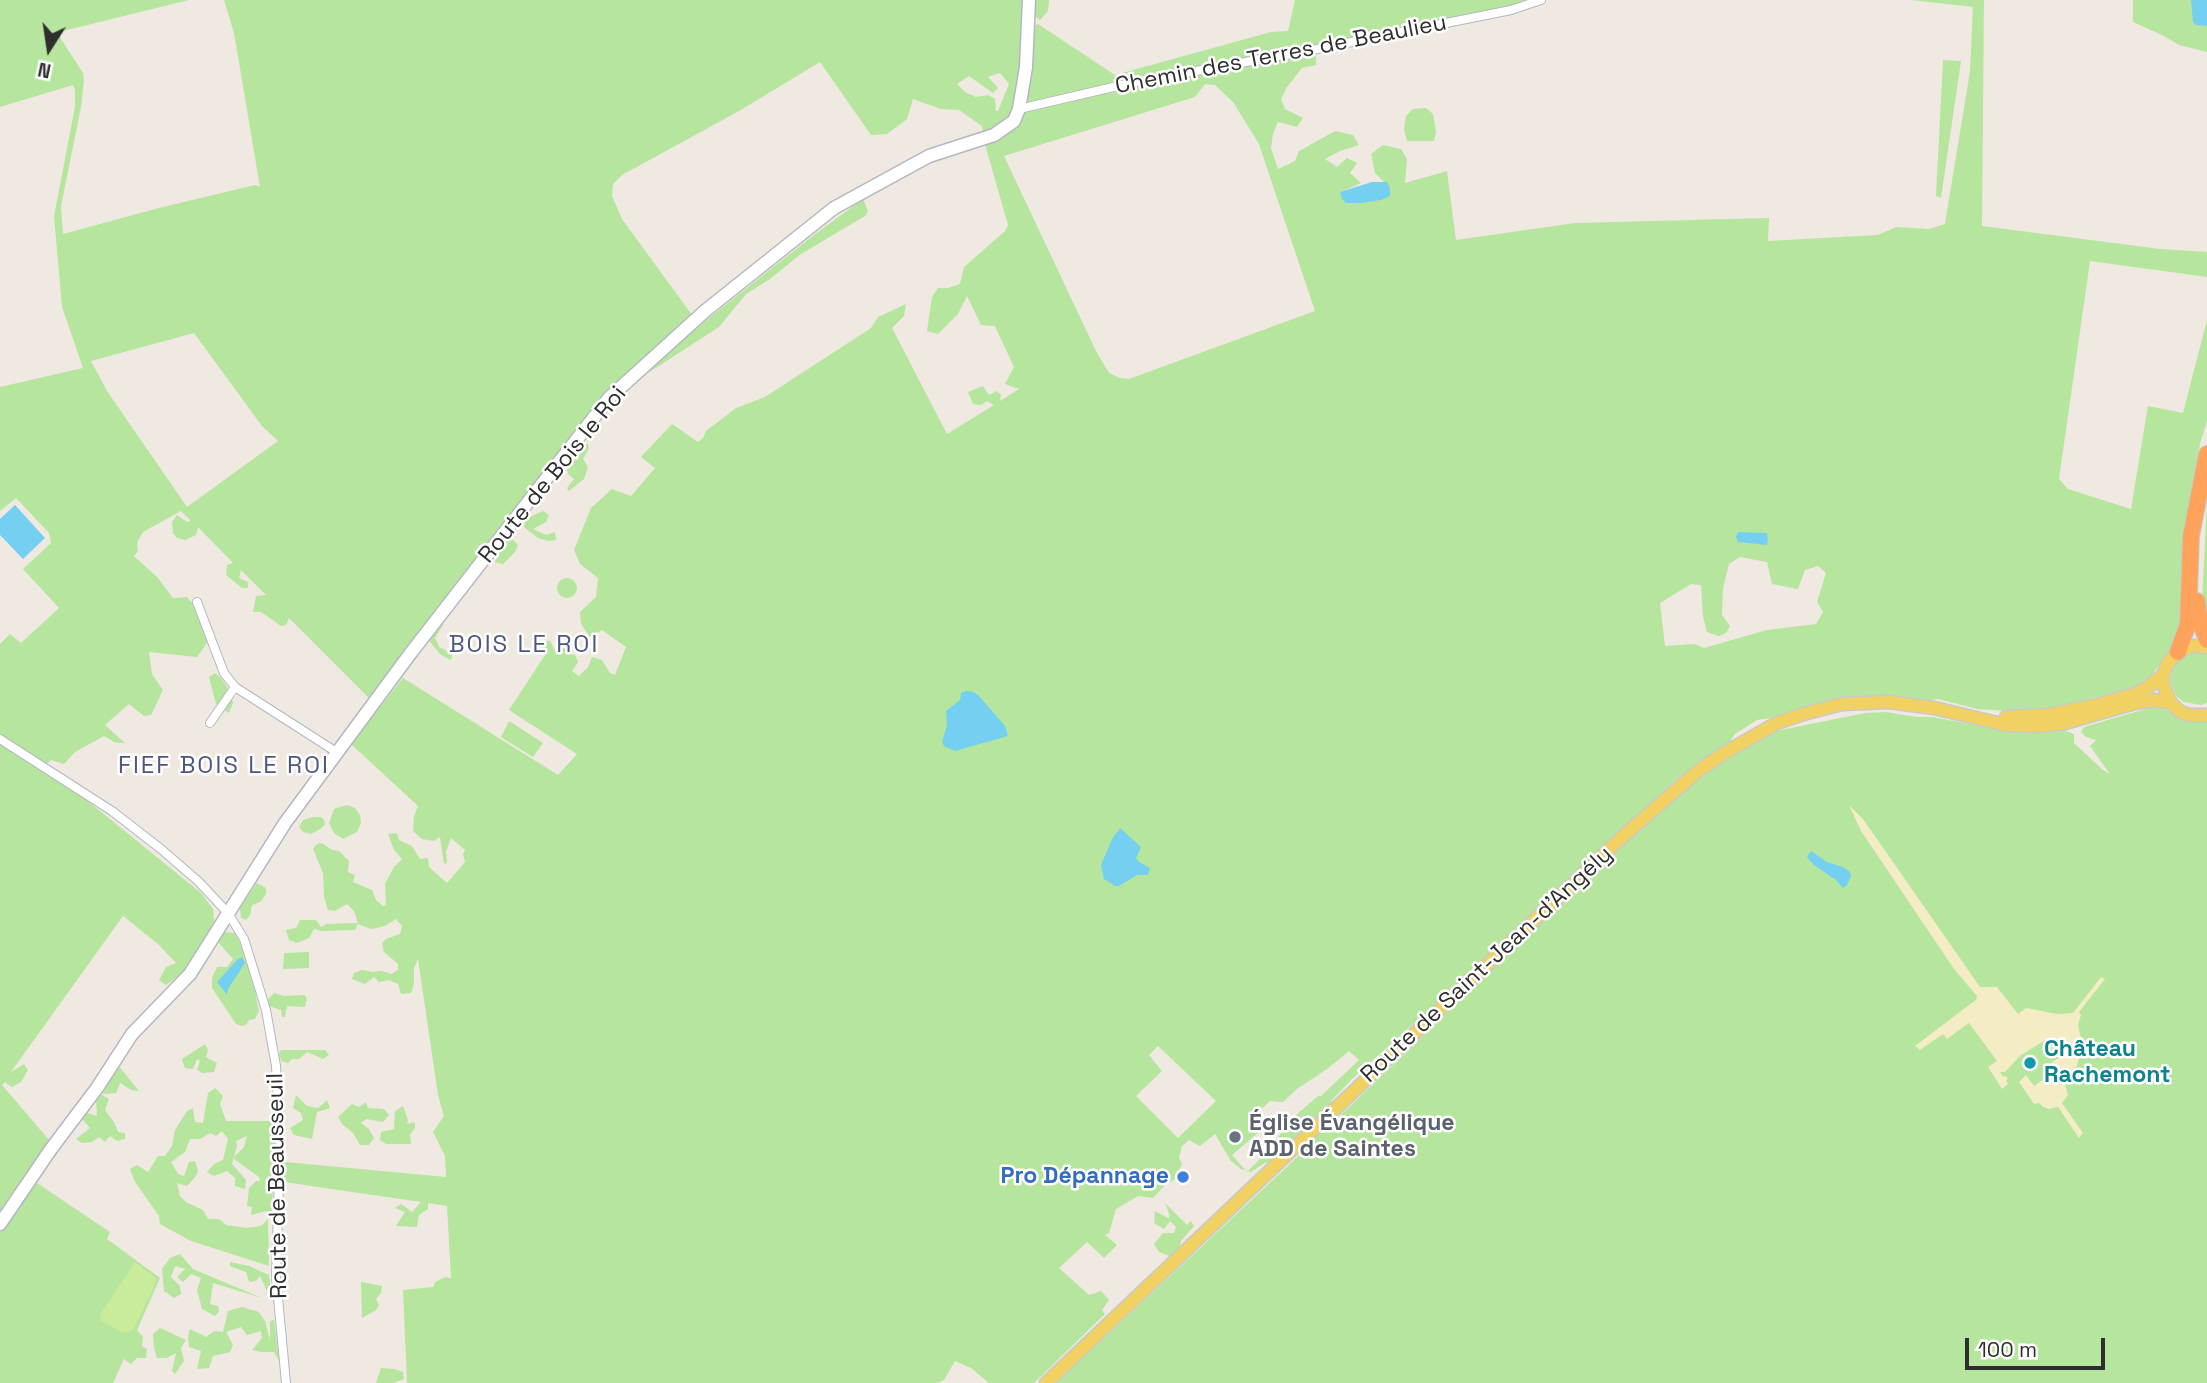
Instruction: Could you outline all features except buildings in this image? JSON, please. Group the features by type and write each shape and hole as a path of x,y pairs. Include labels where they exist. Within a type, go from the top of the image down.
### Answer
{"highway":[{"path":"2178,652 2188,624 2191,536 2207,454"},
{"path":"2199,500 2197,601 2200,622 2207,640"}],"main road":[{"path":"2207,647 2193,646 2178,652 2167,664 2163,675 2165,695 2171,703 2189,715 2207,715"},
{"name":"Route de Saint-Jean-d'Angély","path":"1046,1383 1561,895 1698,771 1734,747 1777,723 1842,704 1889,702 1960,713 2020,717 2069,711 2135,694 2163,675"},
{"name":"Route de Saint-Jean-d'Angély","path":"1960,713 2006,725 2039,726 2065,723 2135,703 2154,700 2171,703"}],"street":[{"path":"1019,109 1026,67 1029,0"},
{"name":"Chemin des Terres de Beaulieu","path":"1019,109 1135,82 1511,10 1541,0"},
{"name":"Route de Bois le Roi","path":"0,1224 132,1034 190,974 285,823 410,654 609,398 705,311 834,208 929,156 994,135 1014,121 1019,109"},
{"path":"197,602 224,673 234,687 338,753"},
{"path":"210,723 234,687"},
{"name":"Route de Beausseuil","path":"0,738 111,811 151,841 199,882 228,913 244,939 256,971 276,1066 280,1146 276,1277 286,1383"}],"green space":[{"path":"0,0 189,0 59,32 83,73 84,80 61,206 63,234 255,185 260,187 234,33 224,0 1049,0 1048,11 1040,20 1036,17 1025,18 1115,75 1271,32 1288,31 1295,0 1535,0 1502,10 1320,43 1313,50 1316,65 1302,68 1281,99 1285,109 1303,118 1297,127 1278,122 1271,148 1278,169 1295,161 1299,151 1335,131 1353,135 1359,145 1325,159 1337,167 1347,158 1357,163 1350,173 1361,183 1341,192 1347,203 1381,200 1390,188 1375,173 1371,154 1383,145 1401,149 1407,159 1405,183 1447,171 1456,240 1575,223 1769,218 1768,241 1878,235 1896,227 1929,229 1945,224 1970,71 1973,7 1911,0 1984,0 1982,226 2160,249 2207,252 2207,277 2090,261 2059,479 2068,489 2131,509 2148,406 2183,413 2207,320 2207,421 2200,444 2189,508 2179,639 2151,677 2133,688 2058,707 2026,712 1977,709 1938,699 1916,702 1898,699 1757,720 1735,734 1725,748 1699,761 1670,785 1451,994 1440,1000 1352,1079 1331,1101 1333,1107 1314,1125 1305,1127 1293,1147 1269,1165 1266,1162 1251,1172 1248,1171 1273,1146 1287,1123 1359,1060 1349,1051 1283,1102 1270,1101 1258,1112 1266,1126 1232,1155 1246,1170 1231,1161 1215,1134 1200,1146 1189,1140 1182,1146 1179,1158 1182,1164 1174,1180 1166,1184 1153,1198 1138,1196 1116,1209 1109,1233 1105,1235 1117,1245 1104,1258 1087,1242 1059,1268 1089,1295 1101,1291 1109,1300 1102,1310 1105,1314 1034,1383 989,1383 971,1368 955,1361 944,1380 937,1383 407,1383 403,1290 433,1287 435,1282 445,1277 451,1278 447,1206 428,1203 428,1209 419,1215 417,1227 396,1226 405,1212 395,1208 401,1204 412,1212 421,1202 284,1182 285,1162 446,1177 445,1156 433,1132 444,1116 438,1095 418,959 414,968 411,993 401,994 398,984 389,980 379,982 374,977 365,984 352,979 354,973 362,970 391,974 398,970 398,964 384,952 382,943 400,934 402,926 396,919 385,926 371,929 358,924 355,930 314,929 309,938 297,943 289,940 286,930 296,928 300,920 316,920 321,927 327,924 358,923 354,911 347,904 335,911 328,910 324,897 323,873 313,849 317,844 322,843 339,851 349,861 348,872 355,875 353,882 372,890 376,900 383,906 386,905 385,884 394,867 402,859 394,850 388,834 397,833 399,840 412,846 420,859 428,858 429,867 447,883 465,862 465,850 451,838 446,852 447,863 444,864 440,837 434,841 422,839 413,831 418,806 351,744 403,678 558,775 577,754 509,710 545,655 536,641 550,641 555,651 560,651 563,647 575,655 578,662 572,671 579,676 588,667 592,657 602,660 610,673 615,675 626,647 602,630 590,637 581,624 580,612 596,597 598,578 580,564 574,550 591,508 612,489 631,496 655,468 641,457 672,424 698,442 706,431 736,408 765,397 871,328 878,317 906,304 904,316 892,328 947,434 994,405 987,401 981,405 973,404 968,392 983,386 989,395 997,391 1001,395 1000,401 1019,389 1005,384 1014,367 995,326 981,325 967,296 958,314 938,334 927,331 932,297 938,288 960,284 964,267 1005,231 1008,225 982,126 959,110 941,109 913,99 907,119 887,134 871,135 820,62 739,111 622,175 613,184 612,196 622,219 692,315 648,358 443,616 443,625 435,638 439,647 452,653 452,658 450,660 440,654 422,637 371,700 289,618 286,625 281,626 261,612 253,612 256,596 266,595 241,570 239,578 248,582 248,588 242,588 226,575 227,565 233,563 198,527 196,535 185,540 177,538 173,533 172,522 177,515 187,522 191,521 181,511 143,532 137,542 138,551 134,556 158,578 173,598 187,597 196,607 209,640 197,657 149,652 152,674 163,690 151,715 144,716 129,704 105,725 125,743 116,743 104,736 75,752 64,764 51,760 46,764 0,734 0,644 10,634 21,643 59,608 23,569 51,543 49,533 16,498 0,511 0,387 83,368 62,307 54,216 75,107 75,90 73,85 0,107","holes":["1000,73 1009,84 998,111 995,99 988,95 976,97 957,84 969,76 993,93 998,88 988,77","1205,84 1215,85 1233,102 1259,144 1315,311 1129,379 1109,373 1096,351 1004,156 1195,97","194,333 262,426 278,441 187,507 107,391 91,361","1740,557 1767,562 1772,584 1798,589 1805,570 1818,566 1826,573 1817,602 1823,612 1816,624 1767,630 1704,648 1695,644 1665,646 1660,603 1691,584 1701,585 1707,632 1719,636 1726,633 1730,626 1722,615 1723,588 1729,564","1158,1046 1216,1101 1178,1138 1136,1096 1162,1071 1149,1055"]},
{"path":"2133,0 2207,0 2207,52 2179,45 2133,22"},
{"path":"1943,60 1961,61 1941,198 1936,196"},
{"path":"1426,108 1433,114 1436,132 1434,141 1407,141 1404,129 1406,116 1413,109"},
{"path":"863,199 868,211 865,216 801,254 746,294 719,327 648,373 658,361 709,318"},
{"path":"584,443 588,444 589,448 583,459 588,467 584,479 569,491 567,488 574,479 568,474 566,464 572,457 578,460 578,449"},
{"path":"2207,501 2207,631 2202,604"},
{"path":"543,511 549,515 546,522 533,529 546,535 555,532 556,540 538,538 524,527 525,519"},
{"path":"510,537 518,545 515,552 503,564 495,562 500,549"},
{"path":"567,578 574,581 577,588 574,595 567,598 560,595 557,588 560,581"},
{"path":"2186,654 2207,654 2207,703 2201,705 2184,702 2177,697 2170,682 2173,665"},
{"path":"215,673 227,687 233,703 229,713 216,704 209,677"},
{"path":"2160,707 2189,721 2207,721 2207,1383 1056,1383 1308,1147 1309,1140 1317,1132 1324,1131 1649,820 1692,784 1728,759 1776,731 1865,713 1887,712 2007,731 2063,730 2074,734 2074,743 2110,774 2090,746 2096,740 2081,732 2084,727"},
{"path":"509,721 543,743 533,757 501,737"},
{"path":"0,743 84,798 201,893 213,909 215,926 186,966 186,970 166,985 159,980 166,967 176,963 158,944 123,916 11,1072 24,1064 28,1070 21,1082 12,1087 5,1082 2,1085 50,1141 0,1216"},
{"path":"347,805 355,808 361,823 357,832 343,839 334,833 329,823 334,809"},
{"path":"321,817 325,824 311,834 303,832 299,827 303,820"},
{"path":"257,883 266,888 266,894 260,902 252,905 246,920 241,918 240,908"},
{"path":"224,932 235,933 238,938 252,977 259,1011 255,1019 242,1026 236,1024 212,988 212,978 217,967 227,967 233,959 216,940"},
{"path":"309,952 309,968 283,969 284,953"},
{"path":"274,993 284,996 304,995 307,998 305,1007 287,1006 285,1017 282,1017 281,1010 269,1006 268,999"},
{"path":"205,1044 208,1050 206,1057 217,1063 214,1072 202,1073 197,1070 200,1061 197,1059 193,1069 185,1068 182,1059"},
{"path":"281,1050 325,1050 329,1055 323,1059 307,1052 288,1063 281,1061"},
{"path":"118,1065 139,1091 131,1090 120,1083 116,1093 103,1094"},
{"path":"215,1088 223,1096 220,1104 226,1121 273,1121 274,1125 268,1129 275,1139 272,1210 268,1219 269,1266 191,1241 160,1224 159,1216 135,1182 130,1169 137,1165 148,1172 158,1156 165,1156 172,1146 175,1130 187,1111 193,1108 195,1122 203,1123 208,1093","holes":["222,1131 228,1139 223,1160 214,1164 207,1172 214,1176 227,1171 235,1178 235,1186 245,1189 246,1180 232,1164 236,1141 247,1136 244,1147 234,1159 259,1177 260,1181 256,1181 249,1188 247,1206 252,1207 251,1215 266,1211 268,1219 261,1226 247,1228 226,1225 219,1219 208,1219 203,1210 180,1196 177,1183 187,1186 198,1170 195,1161 189,1162 184,1176 178,1174 171,1162 185,1152 190,1139 200,1139 210,1133 216,1136"]},
{"path":"102,1095 109,1099 105,1110 118,1132 125,1133 125,1139 117,1141 110,1136 105,1142 99,1137 92,1142 82,1143 76,1139 90,1128 82,1119 84,1112 97,1116 96,1099"},
{"path":"296,1095 307,1106 318,1108 327,1100 330,1108 317,1112 312,1139 294,1135 290,1128 303,1120 301,1113 293,1108"},
{"path":"366,1102 368,1108 384,1109 389,1115 383,1122 366,1119 361,1123 369,1129 374,1138 369,1145 360,1145 338,1117 352,1104 359,1107"},
{"path":"403,1106 407,1124 415,1122 415,1128 410,1135 411,1144 386,1144 380,1140 381,1132 394,1129 395,1111"},
{"path":"34,1181 110,1232 107,1239 160,1278 137,1330 143,1337 142,1346 147,1349 146,1358 137,1358 131,1364 124,1359 113,1383 0,1383 0,1233"},
{"path":"1165,1203 1187,1225 1191,1221 1194,1226 1181,1241 1179,1252 1172,1257 1159,1252 1154,1244 1163,1233 1174,1233 1176,1227 1170,1221 1164,1229 1154,1223 1155,1211 1168,1218 1170,1216"},
{"path":"180,1254 193,1269 262,1298 213,1283 210,1304 218,1306 219,1311 215,1316 202,1309 197,1290 201,1278 191,1274 183,1282 177,1277 185,1269 175,1266 171,1277 180,1286 181,1294 174,1298 164,1291 162,1269 170,1258"},
{"path":"135,1262 156,1278 134,1328 130,1332 122,1332 101,1321 100,1315"},
{"path":"230,1262 249,1266 269,1275 271,1289 267,1291 260,1276 256,1281 249,1282 246,1272 230,1266"},
{"path":"361,1282 382,1286 376,1299 379,1305 376,1310 362,1318"},
{"path":"242,1307 259,1312 265,1321 270,1340 270,1321 274,1320 279,1361 274,1352 252,1350 262,1338 261,1331 247,1335 241,1327 226,1332 233,1345 230,1352 213,1356 209,1368 197,1369 201,1351 189,1347 190,1329 206,1337 214,1331 223,1332 228,1311"},
{"path":"160,1328 186,1340 181,1348 184,1361 175,1374 172,1371 176,1353 167,1358 157,1358 153,1334"},
{"path":"381,1368 403,1372 404,1379 393,1383 376,1383"}],"sand":[{"path":"1849,805 1863,819 1980,987 1997,987 2018,1014 2026,1008 2057,1014 2073,1013 2101,977 2105,979 2079,1012 2081,1015 2078,1025 2082,1043 2077,1066 2071,1071 2076,1077 2065,1084 2068,1095 2062,1103 2083,1133 2079,1138 2058,1107 2049,1109 2039,1103 2034,1104 2019,1082 2026,1075 2034,1086 2056,1070 2052,1062 2060,1057 2054,1042 2047,1039 2021,1055 2005,1072 2000,1072 2008,1079 2008,1084 2002,1089 1988,1067 1997,1061 1969,1023 1947,1039 1943,1034 1920,1050 1915,1046 1976,1000 1977,996 1954,969 1861,831"}],"water":[{"path":"2191,0 2207,0 2207,26 2193,22"},
{"path":"1372,182 1387,182 1390,196 1361,203 1346,203 1342,199 1340,192"},
{"path":"15,505 45,538 23,559 0,535 0,519"},
{"path":"1738,532 1767,533 1767,545 1738,542"},
{"path":"974,692 980,697 1005,726 1008,736 955,751 944,746 942,742 947,725 946,711 960,700 961,693"},
{"path":"1120,828 1141,847 1136,858 1150,868 1148,875 1137,875 1115,886 1104,879 1101,865"},
{"path":"1811,851 1850,872 1847,885 1843,888 1814,865 1807,857"},
{"path":"242,957 245,963 227,995 217,982"}],"place":[{"name":"Château Rachemont","path":"2030,1063"},
{"name":"Église Évangélique ADD de Saintes","path":"1235,1137"},
{"name":"Pro Dépannage","path":"1183,1177"}],"district":[{"name":"BOIS LE ROI","path":"524,645"},
{"name":"FIEF BOIS LE ROI","path":"224,766"}]}
